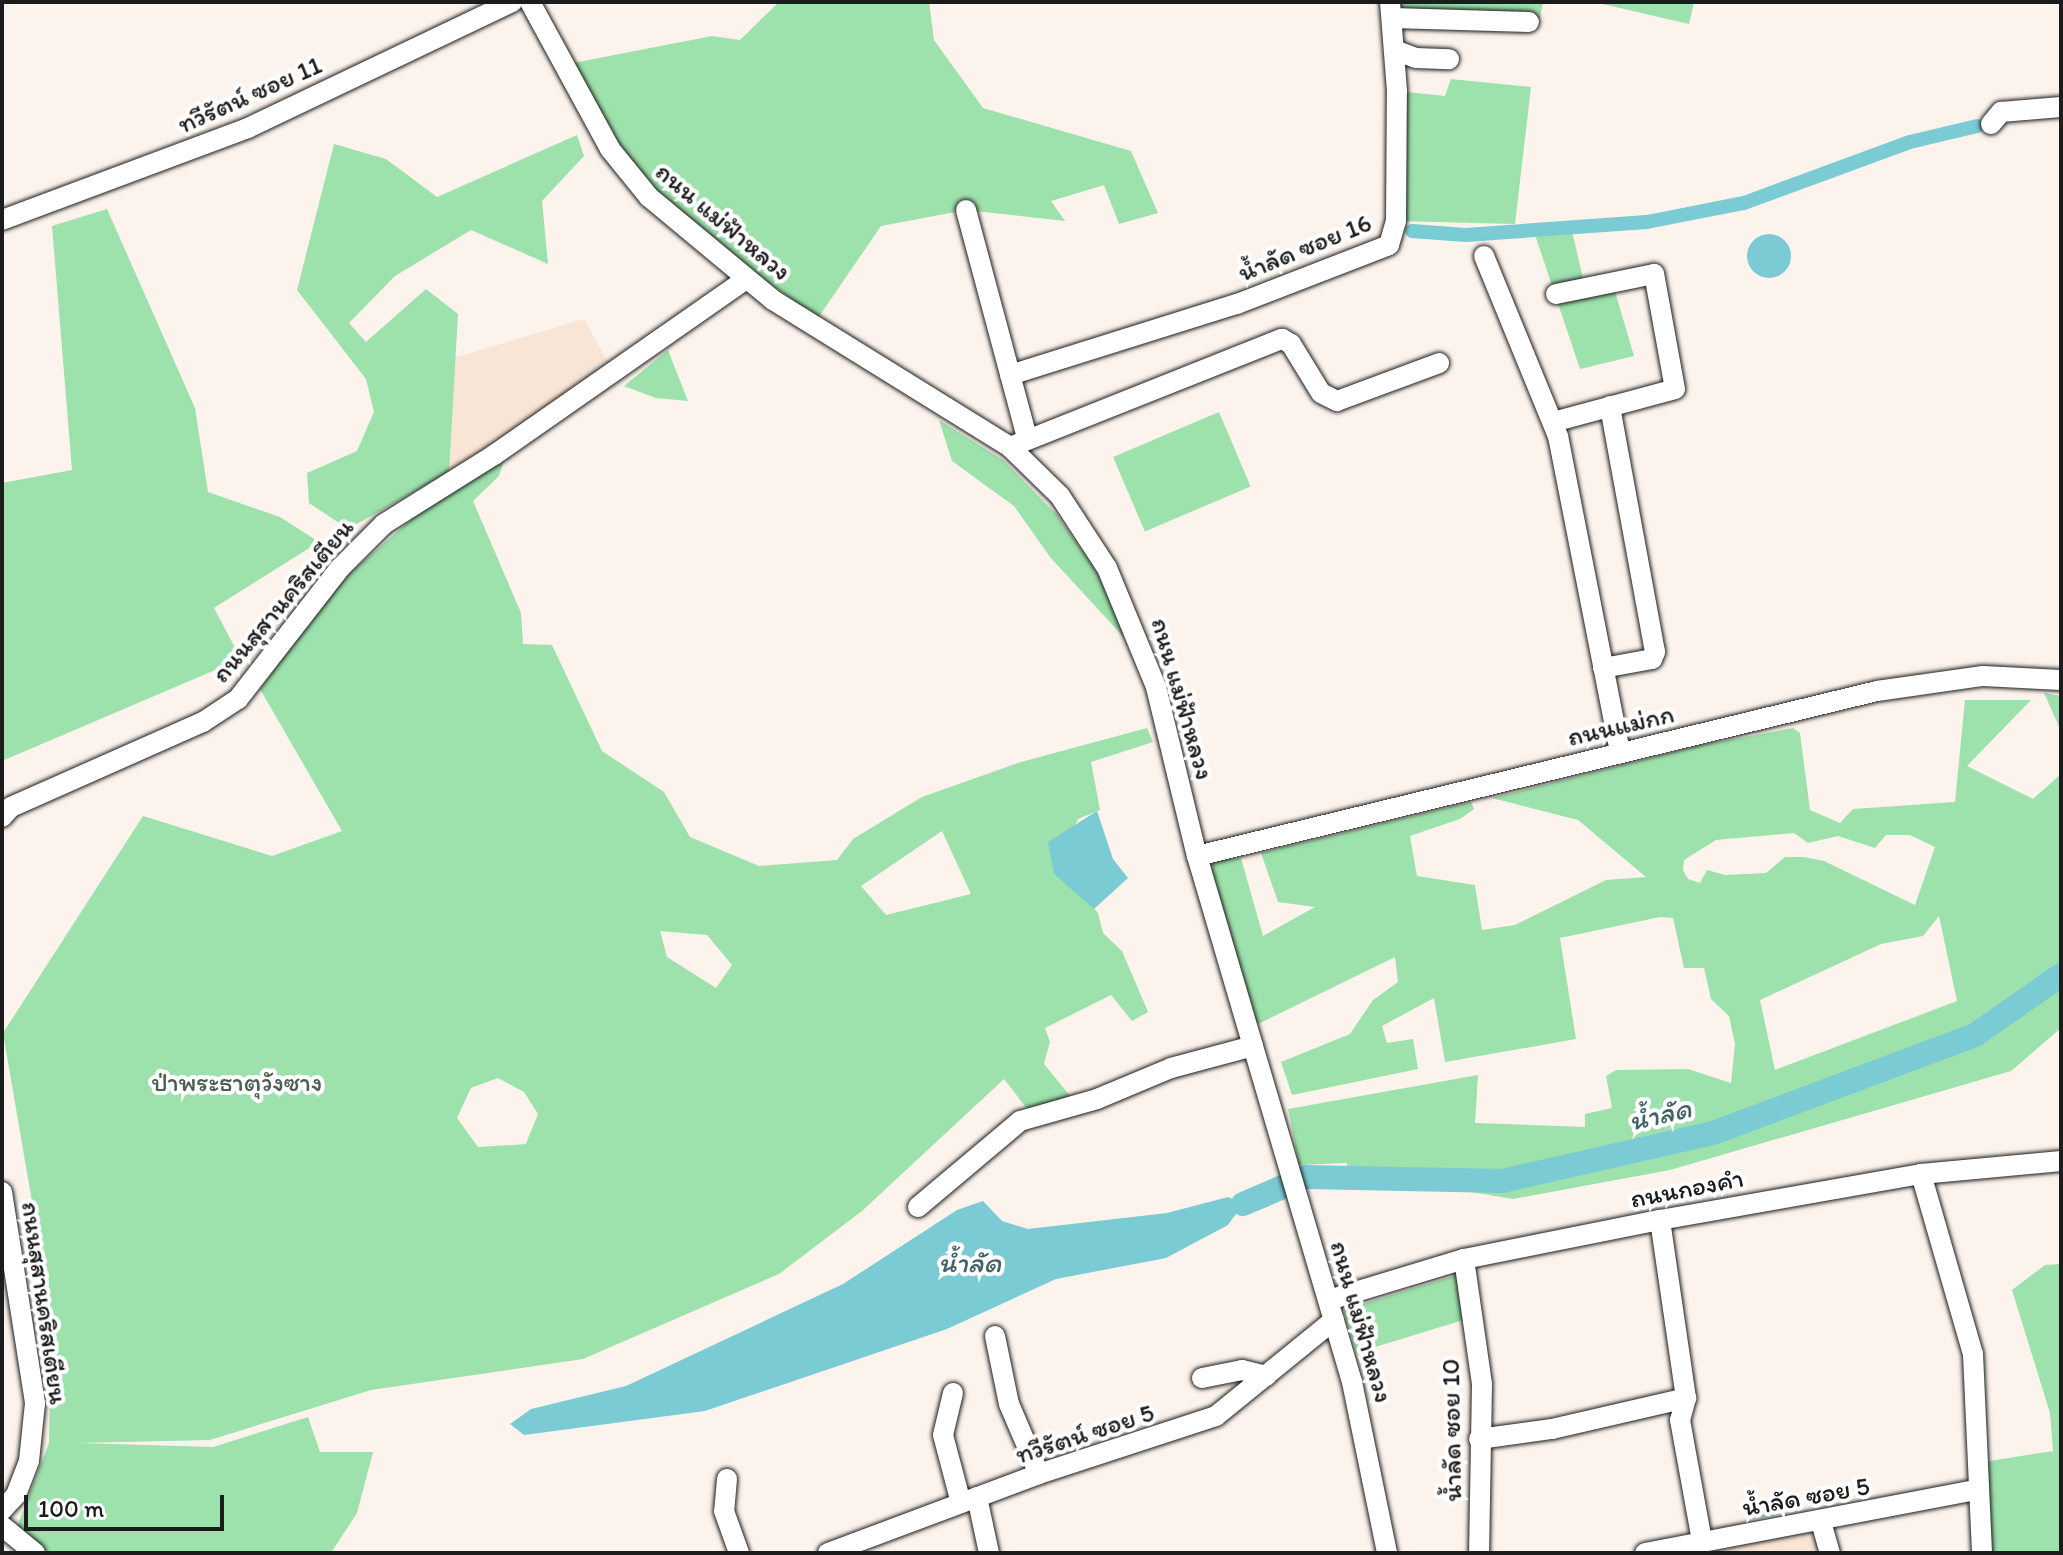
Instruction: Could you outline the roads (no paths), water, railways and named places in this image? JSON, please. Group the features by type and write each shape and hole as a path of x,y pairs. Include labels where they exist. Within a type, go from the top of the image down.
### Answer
{"street":[{"name":"ทวีรัตน์ ซอย 11","path":"2,220 248,128 512,2"},
{"name":"ถนน แม่ฟ้าหลวง","path":"530,2 592,119 629,175 670,218 746,279 1018,442 1060,496 1125,601 1156,687 1197,856 1331,1310 1359,1412 1387,1553"},
{"path":"1391,10 1529,22"},
{"name":"น้ำลัด ซอย 16","path":"1010,375 1237,304 1389,245 1396,221 1391,10"},
{"path":"1394,50 1416,58 1449,59"},
{"path":"1991,124 2001,112 2061,107"},
{"path":"966,210 1010,375 1018,442 1282,339 1291,344 1321,393 1337,401 1439,363"},
{"path":"1484,256 1553,422 1620,753"},
{"path":"1553,422 1675,389 1654,274 1556,294"},
{"name":"ถนนสุสานคริสเตียน","path":"2,817 11,807 203,722 238,699 340,568 384,524 494,455 746,279"},
{"path":"1603,668 1652,659 1655,652 1610,406"},
{"name":"ถนนแม่กก","path":"1197,856 1914,684 1983,676 2061,680"},
{"path":"918,1207 1020,1121 1097,1099 1171,1068 1253,1046"},
{"name":"ถนนกองคำ","path":"1331,1310 1464,1259 1660,1220 1921,1174 2061,1161"},
{"path":"1921,1174 1973,1354 1976,1490 1982,1553"},
{"name":"ถนนสุสานคริสเตียน","path":"2,1192 35,1403 29,1461 16,1495 2,1510"},
{"path":"1660,1220 1686,1398 1680,1420 1702,1541"},
{"name":"น้ำลัด ซอย 10","path":"1464,1259 1482,1384 1479,1553"},
{"name":"ทวีรัตน์ ซอย 5","path":"828,1553 1039,1474 1216,1416 1266,1376 1331,1310"},
{"path":"995,1336 1009,1404 1039,1474"},
{"path":"1202,1378 1242,1370 1266,1376"},
{"path":"953,1393 943,1435 989,1553"},
{"path":"1479,1439 1552,1429 1686,1398"},
{"path":"727,1479 724,1511 739,1553"},
{"name":"น้ำลัด ซอย 5","path":"1645,1553 1821,1522 1976,1490"},
{"path":"1821,1522 1830,1553"},
{"path":"2,1526 35,1553"}],"water":[{"path":"1769,234 1784,241 1791,256 1784,271 1769,278 1754,271 1747,256 1754,241"},
{"path":"1097,811 1113,859 1128,878 1094,909 1054,874 1048,842"},
{"name":"น้ำลัด","path":"1228,1197 1243,1204 1228,1225 1166,1258 1056,1279 947,1329 705,1411 524,1435 510,1424 531,1409 626,1386 843,1284 957,1210 983,1201 1002,1221 1028,1229 1167,1213"},
{"path":"1776,1503 1778,1515 1752,1519 1750,1507"}],"waterway":[{"path":"1412,231 1466,235 1647,222 1744,203 1910,142 1977,126"},
{"name":"น้ำลัด","path":"1243,1204 1306,1177 1502,1181 1713,1133 1975,1035 2061,975"}],"park label":[{"name":"ป่าพระธาตุวังซาง","path":"237,1083"}]}
